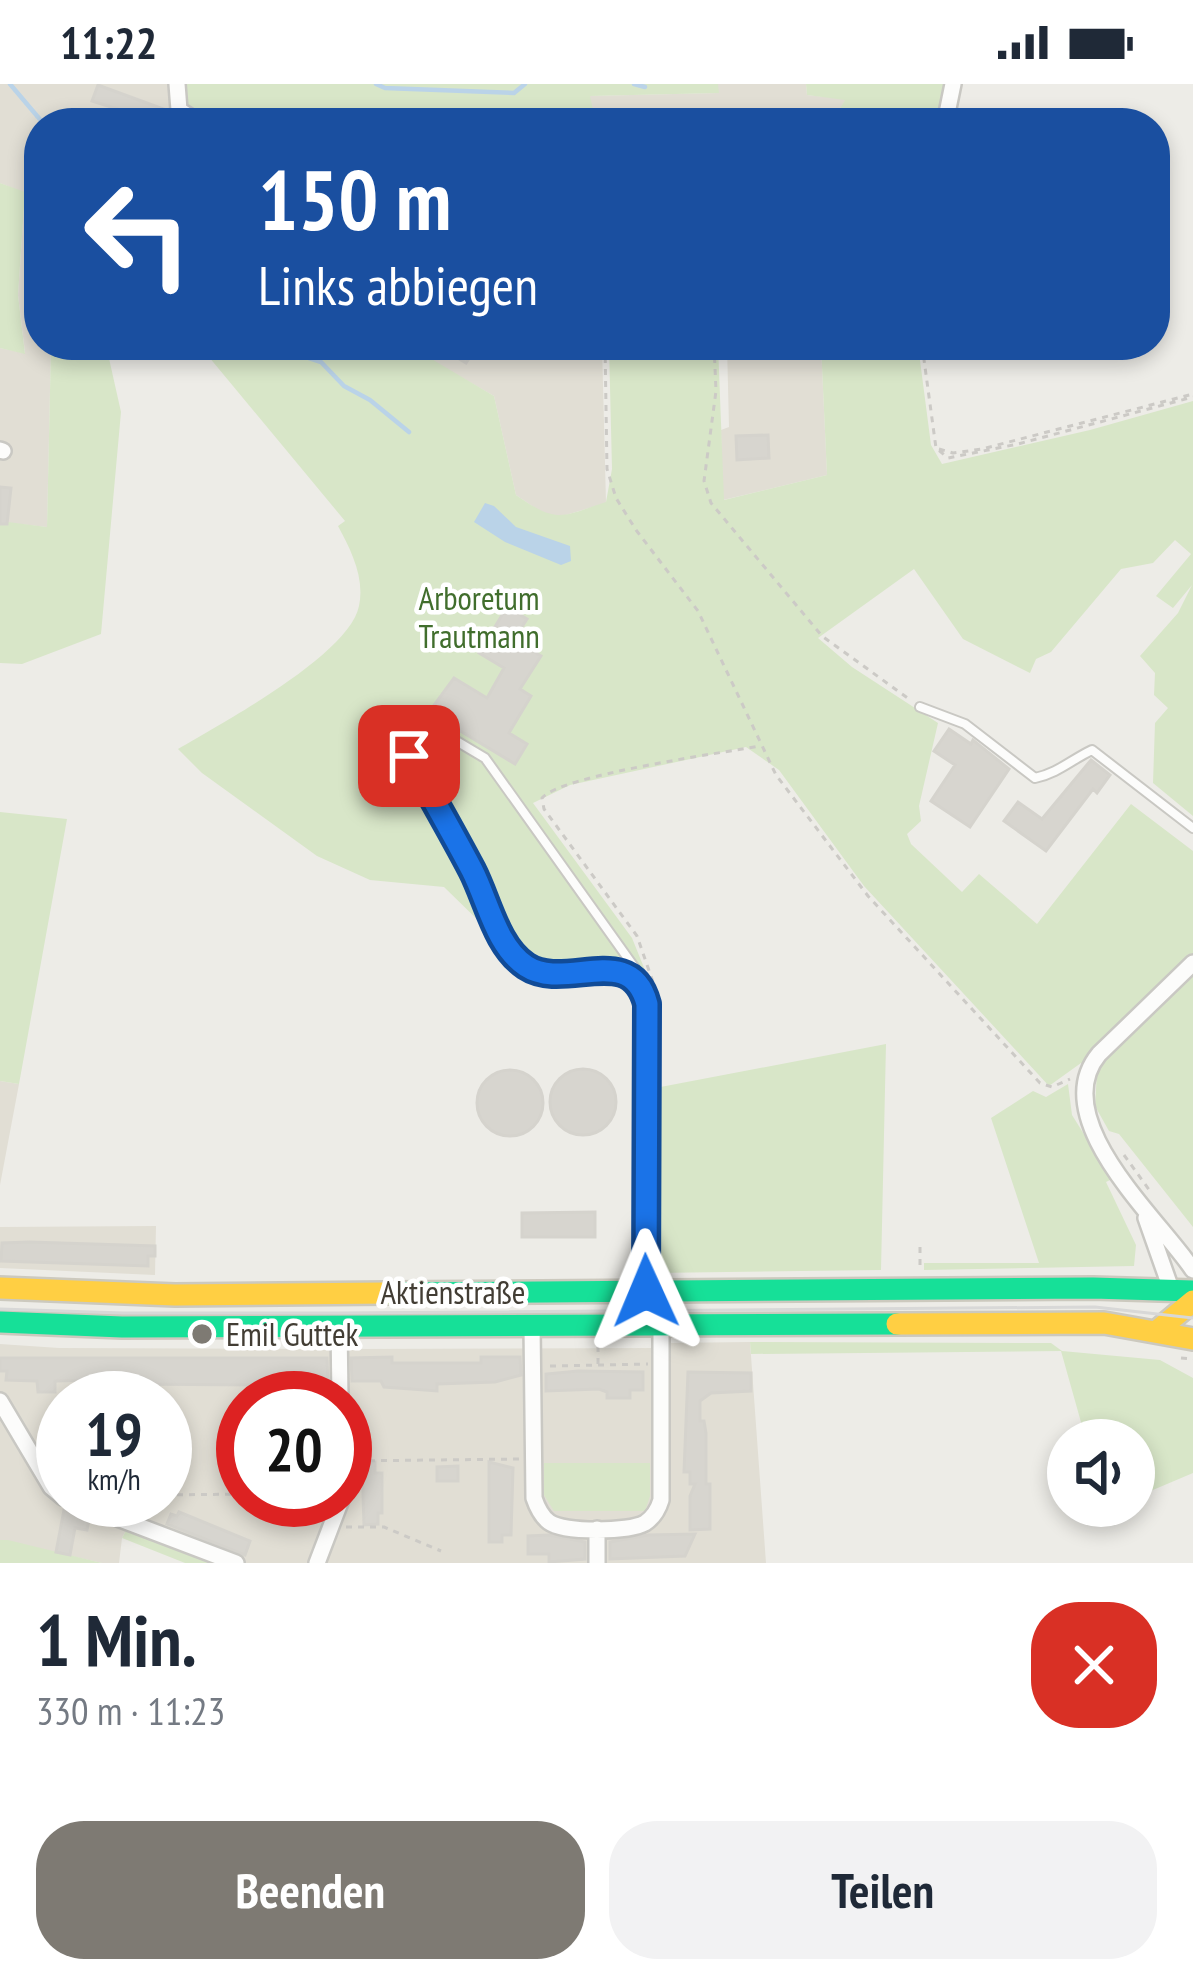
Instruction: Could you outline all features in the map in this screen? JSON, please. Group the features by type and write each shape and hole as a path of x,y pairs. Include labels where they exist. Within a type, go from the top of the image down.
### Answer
{"main road":[{"name":"Aktienstraße","path":"0,1288 175,1294 920,1289 1187,1304"},
{"path":"1157,1331 1187,1304"},
{"name":"Aktienstraße","path":"0,1322 122,1327 1104,1323 1193,1339"}],"street":[{"path":"1193,963 1099,1054 1088,1071 1085,1109 1100,1142 1193,1270"},
{"path":"1150,1205 1187,1304"},
{"path":"532,1325 534,1498 546,1520 567,1528 597,1529 632,1528 657,1512 661,1500 661,1324"},
{"path":"339,1325 340,1371"},
{"path":"0,1401 36,1462"},
{"path":"140,1527 236,1563"},
{"path":"317,1563 333,1528"},
{"path":"597,1529 597,1563"}],"lane":[{"path":"920,707 965,724 1035,778 1059,772 1092,750 1193,828"},
{"path":"635,979 638,971 632,959 484,758 448,736 409,756 475,875 503,940 526,966 550,974 606,970 635,979 643,988 647,1004 646,1291"}],"path":[{"path":"605,360 607,470 616,498 698,611 786,791 868,896 1040,1083 1052,1087 1088,1071"},
{"path":"715,360 711,451 704,481 711,503 822,636 920,707"},
{"path":"924,360 936,448 953,454 1193,395"},
{"path":"658,1024 659,1002 637,936 544,809 542,798 547,791 593,777 760,746"},
{"path":"1100,1142 1114,1142 1150,1205"},
{"path":"920,1246 920,1289"},
{"path":"598,1342 598,1365"},
{"path":"532,1366 662,1364"},
{"path":"372,1461 533,1459"},
{"path":"333,1528 385,1527 441,1551"}],"shaded area":[{"path":"0,84 172,84 170,108 24,108 24,193 0,183"},
{"path":"718,84 806,84 807,95 846,99 840,108 592,108 589,96 718,93"},
{"path":"24,208 24,345 18,295"},
{"path":"0,348 24,353 24,360 51,360 47,527 0,522"},
{"path":"431,360 602,360 606,503 559,517 544,514 516,495 494,396"},
{"path":"727,360 822,360 827,475 723,500 721,430 729,427"},
{"path":"0,1081 19,1084 0,1185"},
{"path":"156,1226 155,1275 0,1268 0,1227"},
{"path":"750,1342 766,1563 224,1563 134,1527 192,1527 192,1371 36,1371 36,1527 128,1527 119,1563 0,1540 0,1344 59,1348 658,1348 669,1343"}],"green space":[{"path":"181,84 718,84 719,93 590,96 593,108 183,106"},
{"path":"806,84 947,84 942,108 840,108 845,100 807,95"},
{"path":"0,183 24,192 18,295 24,354 0,348"},
{"path":"51,360 109,360 121,412 101,634 22,664 0,663 0,521 47,527"},
{"name":"Arboretum Trautmann","path":"211,360 433,360 494,396 516,495 560,515 606,502 612,469 609,360 719,360 724,500 827,475 822,360 920,360 931,445 942,464 1193,401 1193,816 1153,783 1155,723 1168,708 1154,695 1155,673 1140,656 1178,613 1192,585 1173,608 1156,596 1191,554 1175,540 1153,563 1121,569 1051,652 1036,659 1030,673 963,639 914,569 818,638 852,667 938,723 919,806 921,821 907,834 911,844 962,892 979,874 1037,924 1131,804 1193,851 1193,1227 1119,1134 1109,1131 1095,1106 1097,1072 1081,1063 1049,1086 864,886 779,770 746,747 570,785 533,803 632,938 651,985 627,968 555,969 530,962 444,887 370,880 317,856 202,773 178,749 309,666 350,625 359,606 360,585 338,526 345,521"},
{"path":"0,812 67,819 19,1084 0,1081"},
{"path":"886,1044 881,1270 653,1273 650,1089"},
{"path":"1068,1084 1072,1115 1112,1179 1106,1182 1136,1245 1134,1266 924,1270 924,1263 1039,1263 991,1118 1033,1091 1046,1097"},
{"path":"750,1342 1051,1343 1062,1351 1160,1360 1193,1378 1193,1473 1155,1489 1155,1419 1080,1419 1061,1351 751,1354"},
{"path":"544,1463 650,1463 645,1511 554,1511 544,1495"},
{"path":"128,1527 134,1527 224,1563 185,1563 122,1538"},
{"path":"0,1540 8,1540 102,1563 0,1563"}],"water":[{"path":"485,503 516,527 570,546 571,561 561,565 505,542 474,522"}],"building":[{"path":"98,85 161,108 114,108 92,101"},
{"path":"768,435 769,458 737,460 736,436"},
{"path":"0,487 11,488 7,524 0,524"},
{"path":"507,607 527,619 514,639 541,656 520,689 531,696 509,733 527,744 515,764 429,712 454,678 487,698 504,668 479,653"},
{"path":"949,729 971,744 973,740 1009,769 970,827 931,801 955,765 934,751"},
{"path":"1091,760 1110,775 1097,793 1093,789 1046,851 1004,821 1018,802 1042,819"},
{"path":"583,1069 606,1079 616,1102 606,1125 583,1135 560,1125 550,1102 560,1079"},
{"path":"510,1070 533,1080 543,1103 533,1126 510,1136 487,1126 477,1103 487,1080"},
{"path":"595,1212 595,1237 522,1237 522,1213"},
{"path":"2,1243 155,1246 155,1256 148,1256 148,1266 1,1261"},
{"path":"481,1357 520,1357 521,1375 495,1382 437,1384 437,1391 384,1387 381,1381 372,1381 372,1371 352,1371 351,1358 481,1363"},
{"path":"0,1358 327,1358 327,1371 216,1371 216,1385 192,1384 192,1371 36,1371 36,1381 6,1380 7,1371 0,1371"},
{"path":"643,1372 643,1390 630,1390 630,1398 607,1398 607,1392 599,1389 546,1391 546,1374"},
{"path":"688,1372 751,1373 751,1391 711,1393 700,1401 710,1529 690,1530 690,1496 695,1484 690,1484 690,1472 684,1472"},
{"path":"372,1462 375,1473 382,1473 378,1524 372,1524"},
{"path":"489,1462 513,1468 511,1535 502,1535 502,1542 489,1542"},
{"path":"458,1466 458,1481 437,1481 437,1467"},
{"path":"192,1517 250,1541 245,1555 175,1527 192,1527"},
{"path":"61,1527 88,1527 75,1528 70,1555 56,1552"},
{"path":"695,1534 685,1556 610,1559 610,1542"},
{"path":"528,1536 585,1542 585,1559 549,1562 549,1554 528,1554"}],"waterway":[{"path":"10,84 30,108"},
{"path":"376,84 514,93 525,84"},
{"path":"634,84 645,87"},
{"path":"315,360 409,432"}],"tram line":[{"path":"0,1309 339,1313 1095,1307 1193,1318"}],"traffic: fast":[{"path":"388,1293 1193,1291"},
{"path":"0,1322 122,1327 897,1324"}],"traffic: slow":[{"path":"0,1288 175,1295 388,1293"},
{"path":"1157,1331 1193,1301"},
{"path":"897,1324 1104,1323 1193,1339"}],"place":[{"name":"Emil Guttek","path":"202,1334"}],"route":[{"path":"409,756 475,875 503,940 526,966 550,974 606,970 626,974 643,988 647,1004 646,1291"}]}
